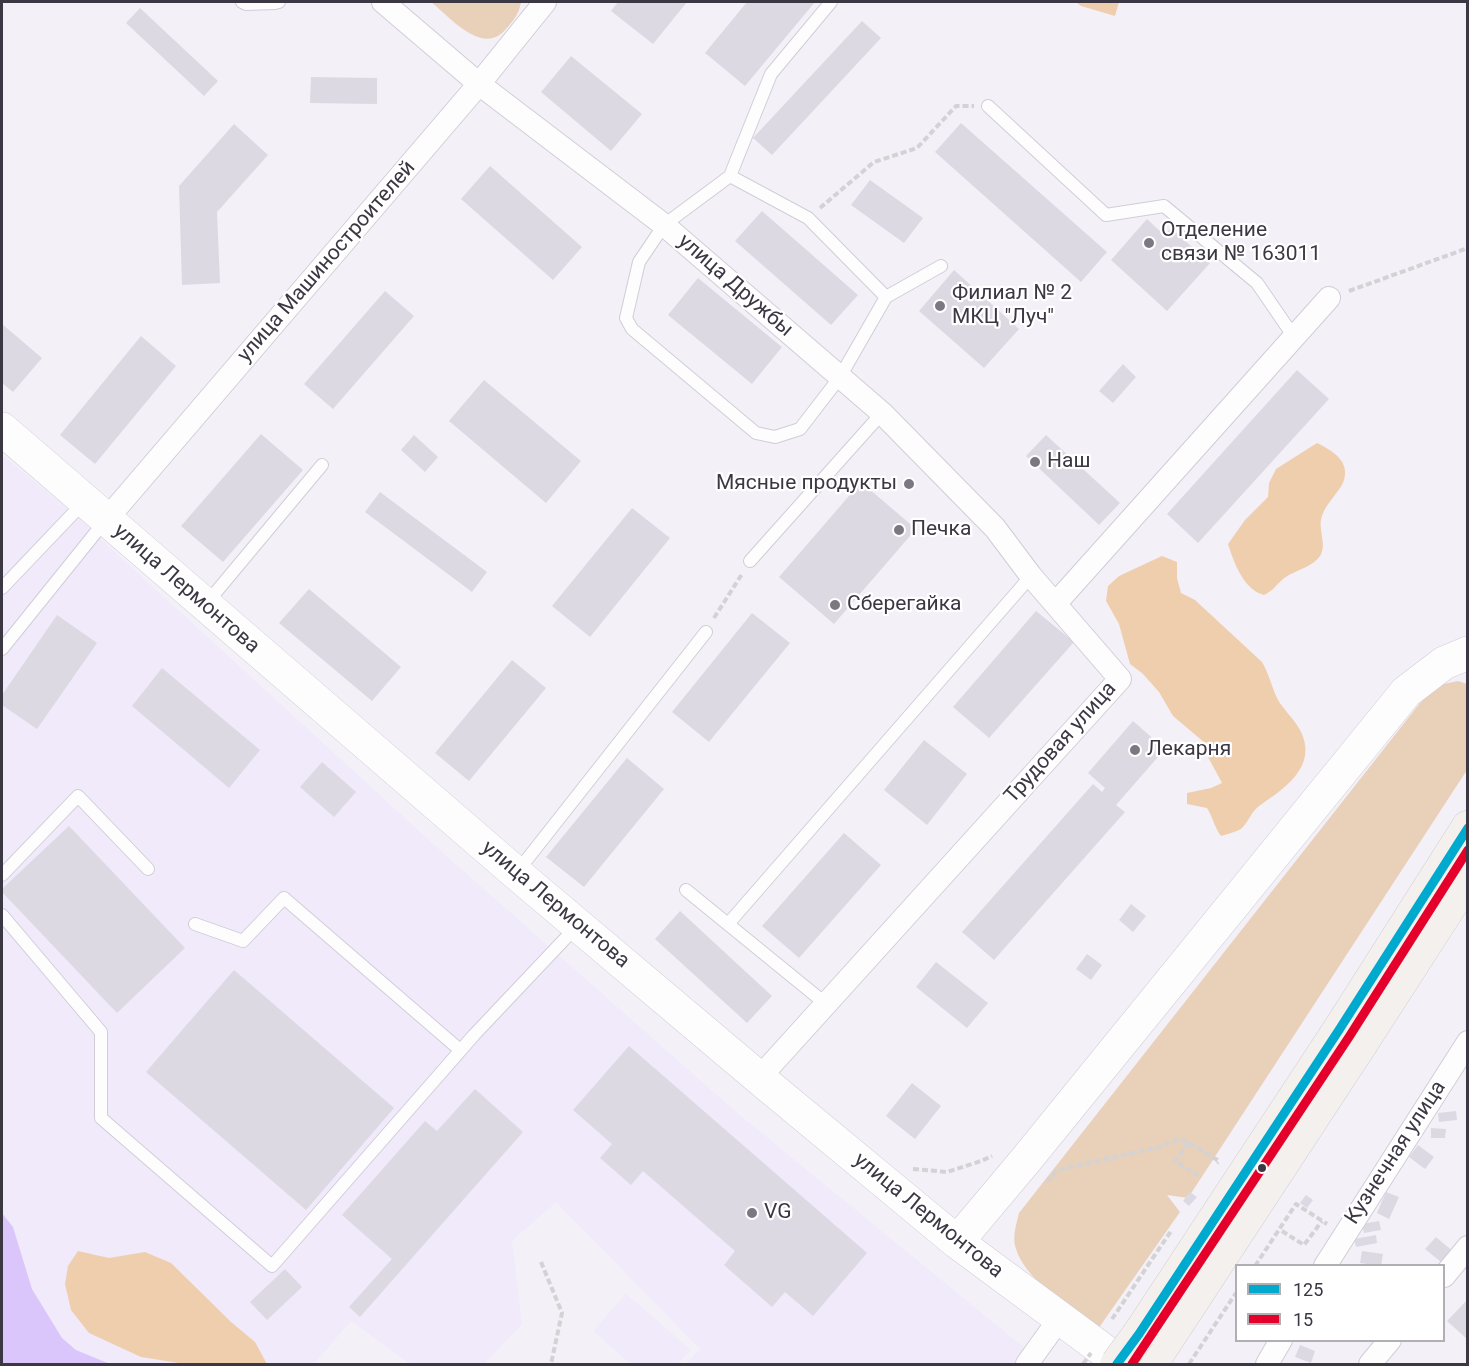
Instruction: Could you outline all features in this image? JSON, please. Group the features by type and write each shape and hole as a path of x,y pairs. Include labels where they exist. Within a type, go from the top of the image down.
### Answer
{"main road":[{"path":"1117,1365 1166,1355 1350,1037 1467,827"},
{"path":"1350,1037 1467,878"}],"street":[{"name":"улица Дружбы","path":"383,2 479,84 664,225 882,413 995,528 1031,576 1056,603"},
{"name":"улица Машиностроителей","path":"95,511 479,84 545,2"},
{"path":"1056,603 1329,298"},
{"name":"улица Лермонтова","path":"2,429 516,873 759,1078 957,1242 1122,1365"},
{"name":"Трудовая улица","path":"759,1078 1120,679 1056,603"},
{"path":"957,1242 1026,1161 1406,692 1444,663 1467,653"},
{"path":"1406,692 1440,677 1467,673"},
{"name":"Кузнечная улица","path":"1326,1264 1467,1042"},
{"path":"1445,1274 1467,1247"},
{"path":"1027,1365 1060,1318"},
{"path":"1267,1365 1280,1342"},
{"path":"1370,1365 1389,1342"}],"lane":[{"path":"242,2 246,4 279,2"},
{"path":"831,2 771,74 730,176 664,225 639,262 626,318 632,329 756,433 775,437 800,429 840,377 886,297 941,266"},
{"path":"988,106 1106,215 1164,206 1257,283 1294,337"},
{"path":"730,176 808,218 886,297"},
{"path":"750,561 882,413"},
{"path":"205,605 322,465"},
{"path":"2,588 95,511"},
{"path":"2,649 95,511"},
{"path":"728,924 1031,576"},
{"path":"516,873 706,632"},
{"path":"2,875 78,796 148,869"},
{"path":"686,890 826,1004"},
{"path":"195,924 243,941 284,898 460,1050"},
{"path":"2,915 101,1032 101,1118 272,1266 460,1050 578,925"}],"path":[{"path":"808,218 874,162 917,148 956,106 988,106"},
{"path":"1329,298 1467,248"},
{"path":"706,632 750,561"},
{"path":"903,1168 947,1172 981,1161 1010,1147 1049,1180 1057,1170 1159,1148 1179,1139 1219,1161"},
{"path":"1189,1143 1175,1161 1198,1175"},
{"path":"1256,1264 1296,1204 1322,1221 1304,1245 1282,1231"},
{"path":"541,1263 562,1312 551,1365"},
{"path":"1166,1355 1235,1294"}],"shaded area":[{"path":"431,2 521,2 516,17 505,30 496,37 486,39 476,37 467,31"},
{"path":"1076,2 1119,2 1115,16 1081,6"},
{"path":"1317,443 1342,461 1345,473 1342,484 1325,509 1321,520 1322,552 1312,564 1285,577 1264,595 1245,582 1228,544 1245,520 1268,497 1269,483 1276,469"},
{"path":"2,455 87,525 443,853 736,1112 1027,1350 1017,1364 686,1364 700,1349 556,1202 512,1241 522,1324 484,1364 410,1364 351,1321 314,1364 110,1364 76,1350 62,1338 32,1289 13,1227 2,1213"},
{"path":"1162,556 1177,562 1177,578 1181,593 1195,600 1262,662 1278,700 1298,726 1305,743 1302,765 1288,784 1256,808 1242,828 1221,836 1207,808 1187,804 1187,793 1222,783 1208,757 1205,743 1173,716 1159,692 1142,673 1130,664 1119,624 1106,601 1108,586 1119,576"},
{"path":"1458,681 1467,684 1467,770 1188,1198 1167,1195 1180,1212 1098,1329 1051,1294 1021,1261 1014,1240 1019,1213 1420,703 1439,685"},
{"path":"2,1213 13,1227 32,1289 62,1338 76,1350 110,1364 2,1364"},
{"path":"78,1251 109,1258 145,1252 171,1263 231,1322 255,1342 267,1364 185,1364 141,1357 89,1333 71,1310 65,1284 68,1266"},
{"path":"626,1294 691,1350 678,1364 631,1364 593,1331"}],"building":[{"path":"618,2 687,2 653,44 611,11"},
{"path":"747,2 815,2 745,86 705,53"},
{"path":"140,8 218,81 204,96 126,23"},
{"path":"862,21 881,38 772,155 753,138"},
{"path":"571,56 642,114 611,151 541,92"},
{"path":"311,77 377,78 377,104 310,103"},
{"path":"961,123 1107,252 1081,282 935,152"},
{"path":"234,124 268,155 217,212 220,283 182,285 179,186"},
{"path":"490,166 582,247 553,280 461,199"},
{"path":"870,180 923,218 904,243 851,205"},
{"path":"762,211 858,295 831,325 735,241"},
{"path":"1147,219 1164,235 1171,228 1210,263 1167,311 1111,260"},
{"path":"954,270 1019,329 984,368 919,311"},
{"path":"698,278 782,347 752,384 668,315"},
{"path":"385,291 414,316 333,409 304,384"},
{"path":"2,324 42,358 13,392 2,383"},
{"path":"141,336 176,366 95,464 60,435"},
{"path":"1123,364 1136,377 1113,403 1099,391"},
{"path":"1297,370 1329,399 1198,543 1167,514"},
{"path":"484,380 581,461 546,503 449,421"},
{"path":"261,434 303,470 223,562 181,526"},
{"path":"414,435 438,457 425,472 401,450"},
{"path":"1046,435 1120,503 1099,525 1026,456"},
{"path":"861,482 916,529 834,624 779,577"},
{"path":"380,492 487,572 472,592 365,512"},
{"path":"632,508 670,538 590,637 552,606"},
{"path":"309,589 401,667 372,701 279,623"},
{"path":"1036,611 1074,642 989,738 953,707"},
{"path":"752,613 790,643 709,742 672,712"},
{"path":"57,615 97,643 37,729 2,705 2,695"},
{"path":"512,660 546,688 469,781 435,753"},
{"path":"162,668 260,750 229,788 132,706"},
{"path":"1133,721 1165,749 1116,805 1125,812 994,960 962,932 1093,784 1102,792 1105,788 1088,773"},
{"path":"924,740 967,774 927,825 884,790"},
{"path":"627,758 664,789 584,887 546,857"},
{"path":"322,762 356,792 334,817 300,787"},
{"path":"69,826 185,948 117,1013 2,892 2,889"},
{"path":"844,833 881,865 799,958 762,926"},
{"path":"1131,904 1146,916 1133,932 1119,920"},
{"path":"680,911 772,996 747,1023 655,939"},
{"path":"1087,954 1102,965 1091,980 1076,969"},
{"path":"936,962 988,1003 967,1028 916,987"},
{"path":"234,970 394,1108 306,1210 146,1072"},
{"path":"629,1046 867,1253 813,1316 785,1292 772,1307 724,1265 735,1251 643,1171 631,1185 600,1158 612,1144 573,1110"},
{"path":"912,1083 941,1106 915,1139 886,1116"},
{"path":"475,1089 523,1132 360,1317 349,1307 392,1259 342,1215 425,1121 437,1131"},
{"path":"1456,1111 1457,1120 1439,1122 1438,1113"},
{"path":"1431,1128 1446,1129 1445,1138 1431,1138"},
{"path":"1418,1145 1434,1157 1425,1169 1409,1157"},
{"path":"1190,1192 1197,1197 1189,1206 1183,1201"},
{"path":"1386,1192 1399,1197 1389,1219 1377,1213"},
{"path":"1306,1195 1313,1200 1307,1208 1300,1203"},
{"path":"1379,1221 1381,1230 1364,1233 1362,1224"},
{"path":"1376,1235 1377,1243 1356,1247 1354,1239"},
{"path":"1436,1237 1456,1254 1446,1266 1425,1249"},
{"path":"1362,1251 1383,1254 1381,1264 1360,1263"},
{"path":"285,1269 302,1287 267,1320 250,1302"},
{"path":"1468,1299 1468,1340 1447,1321"},
{"path":"1300,1345 1315,1351 1311,1363 1295,1357"}],"transit line":[{"name":"125","path":"1117,1364 1339,1030 1468,828"},
{"name":"15","path":"1132,1364 1349,1037 1468,850"}],"place":[{"name":"Отделение связи № 163011","path":"1149,243"},
{"name":"Филиал № 2 МКЦ \"Луч\"","path":"940,306"},
{"name":"Наш","path":"1035,462"},
{"name":"Мясные продукты","path":"909,484"},
{"name":"Печка","path":"899,530"},
{"name":"Сберегайка","path":"835,605"},
{"name":"Лекарня","path":"1135,750"},
{"name":"VG","path":"752,1213"}]}
